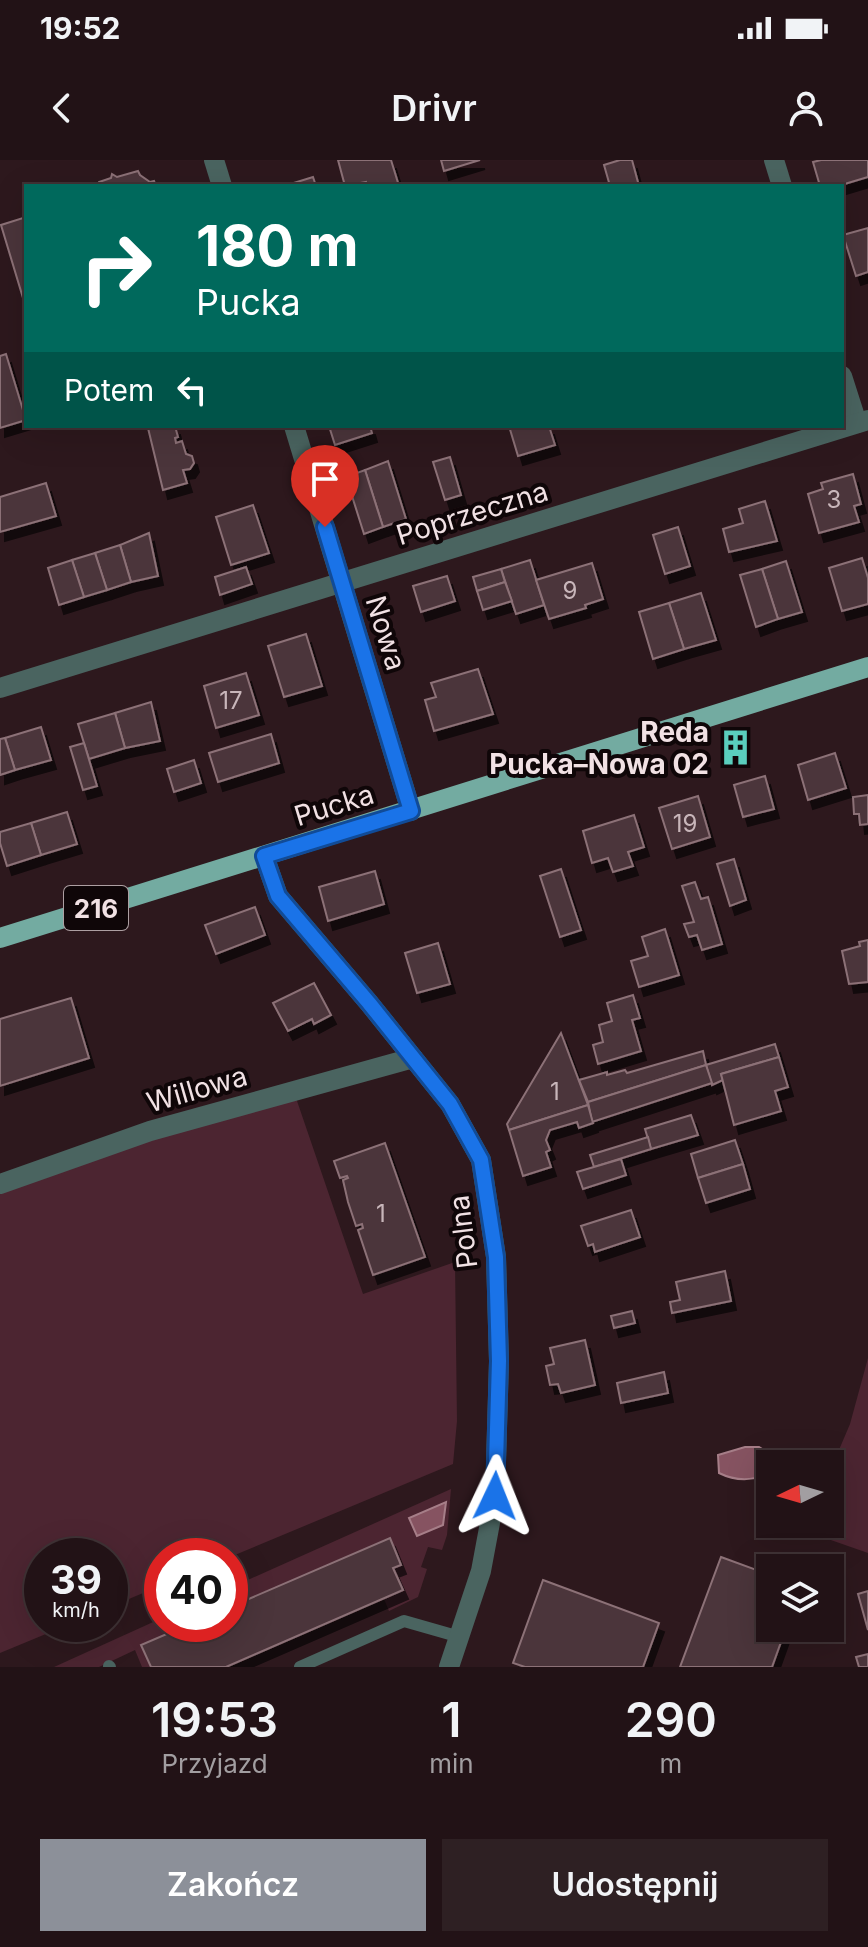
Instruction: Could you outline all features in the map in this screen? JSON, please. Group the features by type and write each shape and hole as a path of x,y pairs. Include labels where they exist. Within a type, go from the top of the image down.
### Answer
{"main road":[{"name":"Pucka","path":"0,938 868,667"}],"street":[{"path":"214,160 221,184"},
{"path":"774,160 781,184"},
{"path":"844,381 862,422"},
{"name":"Nowa","path":"295,428 411,811"},
{"name":"Poprzeczna","path":"0,688 843,428"},
{"name":"Polna","path":"264,856 278,896 450,1104 481,1160 496,1257 499,1361 495,1496 481,1571 449,1667"},
{"name":"Willowa","path":"0,1184 150,1131 413,1058"}],"lane":[{"path":"300,1667 404,1621 460,1637"}],"shaded area":[{"path":"296,1098 363,1294 455,1262 457,1421 453,1464 248,1549 248,1538 144,1538 144,1593 128,1599 128,1538 24,1538 24,1642 27,1642 0,1653 0,1193 186,1127"},
{"path":"868,1358 868,1553 825,1538 844,1538 844,1450 839,1450 850,1424"},
{"path":"745,1447 764,1450 756,1450 756,1478 731,1478 719,1473 718,1455"},
{"path":"451,1489 447,1535 442,1550 428,1547 421,1567 427,1569 418,1597 389,1611 384,1599 403,1590 393,1568 401,1564 389,1538 248,1599 248,1580"},
{"path":"446,1502 443,1525 417,1536 409,1518"},
{"path":"144,1626 144,1642 149,1642 142,1645 151,1667 142,1667 135,1650 99,1667 54,1667 109,1642 128,1642 128,1633"}],"building":[{"path":"338,160 391,160 398,184 366,182 344,184"},
{"path":"441,160 480,160 444,171"},
{"path":"632,160 638,184 609,184 604,165"},
{"path":"868,160 868,177 844,184 819,184 813,162"},
{"path":"138,171 155,184 98,184 111,178 112,174 117,177"},
{"path":"313,177 315,184 290,184"},
{"path":"24,218 23,298 1,225"},
{"path":"868,228 868,272 856,276 844,235"},
{"path":"6,354 24,421 0,428 0,356"},
{"path":"148,428 176,428 176,443 182,441 186,454 192,456 194,463 190,469 183,470 187,483 163,490"},
{"path":"330,428 371,428 372,433 335,445"},
{"path":"510,428 550,428 555,445 518,456"},
{"path":"450,457 461,495 445,500 433,462"},
{"path":"388,461 406,519 383,527 365,470"},
{"path":"365,470 383,527 364,534 346,477"},
{"path":"853,474 861,504 854,506 859,522 819,533 808,494 823,489 821,483"},
{"path":"46,483 56,516 0,532 0,497"},
{"path":"765,501 777,541 729,552 723,529 743,523 739,509"},
{"path":"253,505 269,553 231,565 216,517"},
{"path":"678,527 690,566 665,574 653,535"},
{"path":"149,533 158,576 131,582 120,545"},
{"path":"120,545 131,582 107,590 95,553"},
{"path":"95,553 107,590 84,597 72,560"},
{"path":"862,558 868,578 868,604 842,611 829,568"},
{"path":"72,560 84,597 59,605 48,568"},
{"path":"530,560 544,605 516,614 501,569"},
{"path":"786,561 802,612 778,619 762,569"},
{"path":"592,563 603,599 585,605 586,608 549,619 536,580"},
{"path":"246,567 252,584 220,595 215,577"},
{"path":"501,569 505,582 477,591 473,577"},
{"path":"762,569 778,619 756,627 740,575"},
{"path":"447,576 455,601 421,612 413,586"},
{"path":"505,582 512,601 483,610 477,591"},
{"path":"701,593 716,640 684,649 669,603"},
{"path":"669,603 684,649 653,659 639,612"},
{"path":"306,634 322,686 284,697 268,646"},
{"path":"478,669 493,714 434,731 425,700 436,697 431,683"},
{"path":"246,673 259,715 216,728 204,686"},
{"path":"151,702 160,741 125,748 115,713"},
{"path":"115,713 125,748 89,759 78,724"},
{"path":"41,727 51,760 15,770 5,738"},
{"path":"271,734 279,763 218,782 209,753"},
{"path":"5,738 15,770 0,775 0,739"},
{"path":"84,743 97,786 83,790 70,747"},
{"path":"835,753 846,788 808,800 798,765"},
{"path":"194,760 201,783 174,792 167,769"},
{"path":"765,776 774,809 743,817 734,785"},
{"path":"868,795 868,824 860,825 859,814 854,814 853,797"},
{"path":"698,796 710,837 672,849 659,808"},
{"path":"67,812 77,844 41,855 31,823"},
{"path":"634,815 644,847 628,852 633,866 613,872 608,858 592,863 583,831"},
{"path":"31,823 41,855 7,866 0,832"},
{"path":"734,859 746,900 730,906 717,864"},
{"path":"561,869 581,930 560,937 540,876"},
{"path":"375,871 384,904 328,921 319,887"},
{"path":"695,882 701,899 708,897 722,944 702,950 697,935 689,937 684,924 694,922 682,886"},
{"path":"255,907 265,935 216,954 205,925"},
{"path":"665,929 679,975 639,987 631,961 648,956 642,937"},
{"path":"868,940 868,982 849,984 842,951 860,946 859,942"},
{"path":"438,943 450,984 417,993 405,953"},
{"path":"314,983 331,1015 314,1024 312,1019 288,1031 273,1003"},
{"path":"633,995 640,1018 632,1020 641,1051 598,1064 593,1045 603,1042 599,1025 612,1021 607,1003"},
{"path":"71,998 89,1058 0,1086 0,1019"},
{"path":"561,1033 588,1105 509,1130 507,1124"},
{"path":"775,1044 779,1057 721,1074 723,1080 712,1085 706,1065"},
{"path":"703,1051 706,1065 588,1102 579,1080 607,1072 607,1075 625,1070 627,1073"},
{"path":"779,1057 788,1087 775,1091 781,1111 734,1125 721,1074"},
{"path":"706,1065 712,1083 592,1122 588,1102"},
{"path":"588,1105 593,1123 579,1128 577,1122 550,1130 546,1140 550,1150 546,1152 551,1167 523,1176 509,1130"},
{"path":"691,1115 698,1135 651,1149 645,1129"},
{"path":"648,1137 651,1149 594,1167 590,1155"},
{"path":"735,1140 743,1164 698,1178 691,1154"},
{"path":"385,1143 425,1257 373,1275 358,1230 363,1228 362,1224 356,1226 348,1202 343,1180 348,1178 340,1178 334,1161"},
{"path":"621,1159 626,1175 583,1189 577,1172"},
{"path":"743,1164 750,1189 706,1203 698,1178"},
{"path":"631,1210 640,1237 595,1252 593,1244 588,1246 581,1226"},
{"path":"725,1271 731,1301 672,1313 670,1302 680,1300 676,1282"},
{"path":"632,1311 635,1323 614,1328 611,1316"},
{"path":"585,1340 595,1385 561,1393 558,1384 550,1385 546,1366 554,1364 550,1348"},
{"path":"664,1372 668,1393 621,1403 617,1383"},
{"path":"390,1538 401,1565 393,1568 403,1590 226,1667 151,1667 141,1645 148,1642 248,1642 248,1599"},
{"path":"721,1557 756,1570 756,1642 781,1642 772,1667 680,1667"},
{"path":"543,1580 659,1623 643,1667 525,1667 513,1663"},
{"path":"868,1591 868,1630 858,1594"},
{"path":"868,1654 868,1667 859,1667 856,1657"}],"place":[{"name":"Reda Pucka–Nowa 02","path":"735,748"}],"route":[{"path":"325,527 411,811 264,856 278,896 450,1104 481,1160 496,1257 499,1361 495,1496"}]}
